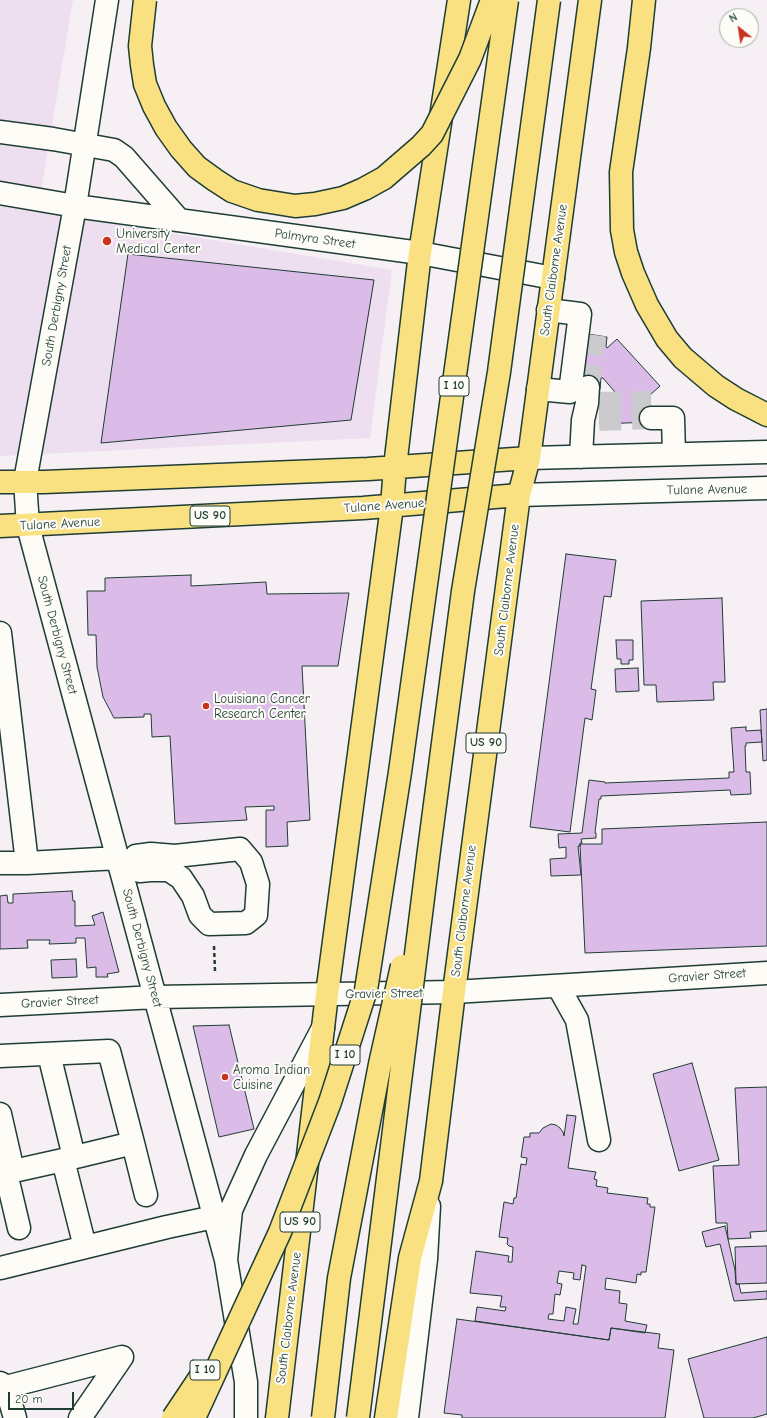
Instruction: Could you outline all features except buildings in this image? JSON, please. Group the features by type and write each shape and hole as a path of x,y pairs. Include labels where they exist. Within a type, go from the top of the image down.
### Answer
{"main road":[{"path":"145,0 140,46 145,84 154,106 166,128 180,148 198,167 232,191 258,200 295,206 316,204 343,198 364,189 384,178 422,146 432,134 470,59 492,0"},
{"name":"South Claiborne Avenue","path":"277,1418 327,994 392,506 395,467 420,253 459,0"},
{"name":"I 10","path":"173,1418 237,1323 286,1217 330,1102 366,990 400,772 507,0"},
{"path":"358,1418 463,591 499,372 549,0"},
{"name":"South Claiborne Avenue","path":"386,1418 410,1258 431,1181 519,494 530,458 548,310 590,0"},
{"path":"644,0 639,48 621,172 622,230 626,252 633,273 647,305 667,339 683,358 716,386 736,399 767,415"},
{"path":"0,482 120,479 395,467 530,458"},
{"name":"Tulane Avenue","path":"0,526 28,526 392,506 519,494"},
{"path":"323,1418 339,1278 380,1064 429,850"},
{"path":"194,1418 237,1323"}],"street":[{"name":"South Derbigny Street","path":"107,0 75,206 25,481 28,526 122,863 226,1260"},
{"path":"0,132 53,138 114,150 124,157 179,220"},
{"name":"Palmyra Street","path":"0,193 75,206 420,253 553,278"},
{"path":"548,310 580,314 595,335"},
{"path":"580,314 588,404 581,457"},
{"path":"538,389 588,404"},
{"path":"651,410 673,418 674,454"},
{"path":"530,458 767,452"},
{"name":"Tulane Avenue","path":"519,494 767,488"},
{"path":"0,633 27,863"},
{"path":"0,863 122,863 140,871 169,870 181,878 193,896 200,915 209,924 246,923 256,915 258,884 251,862 240,849 174,856 151,854 136,856 122,863"},
{"name":"Gravier Street","path":"0,1005 156,997 454,992 767,973"},
{"path":"558,986 577,1020 599,1140"},
{"name":"South Claiborne Avenue","path":"246,1418 246,1382 226,1260 231,1210 256,1155 323,1026"},
{"path":"0,1056 110,1051 146,1195"},
{"path":"48,1054 85,1247"},
{"path":"0,1114 6,1173 19,1228"},
{"path":"6,1173 133,1143"},
{"name":"South Claiborne Avenue","path":"407,1418 426,1259 431,1181"},
{"path":"0,1268 214,1217"},
{"path":"15,1418 3,1385 122,1357 80,1418"}],"path":[{"path":"214,950 214,971"}],"shaded area":[{"name":"University Medical Center","path":"0,0 73,0 38,211 392,270 370,438 0,456"}],"tunnel":[{"path":"588,387 595,335"},
{"path":"599,403 651,402"},
{"path":"599,420 651,418"}],"place":[{"name":"University Medical Center","path":"107,241"},
{"name":"Louisiana Cancer Research Center","path":"206,706"},
{"name":"Aroma Indian Cuisine","path":"225,1077"}]}
